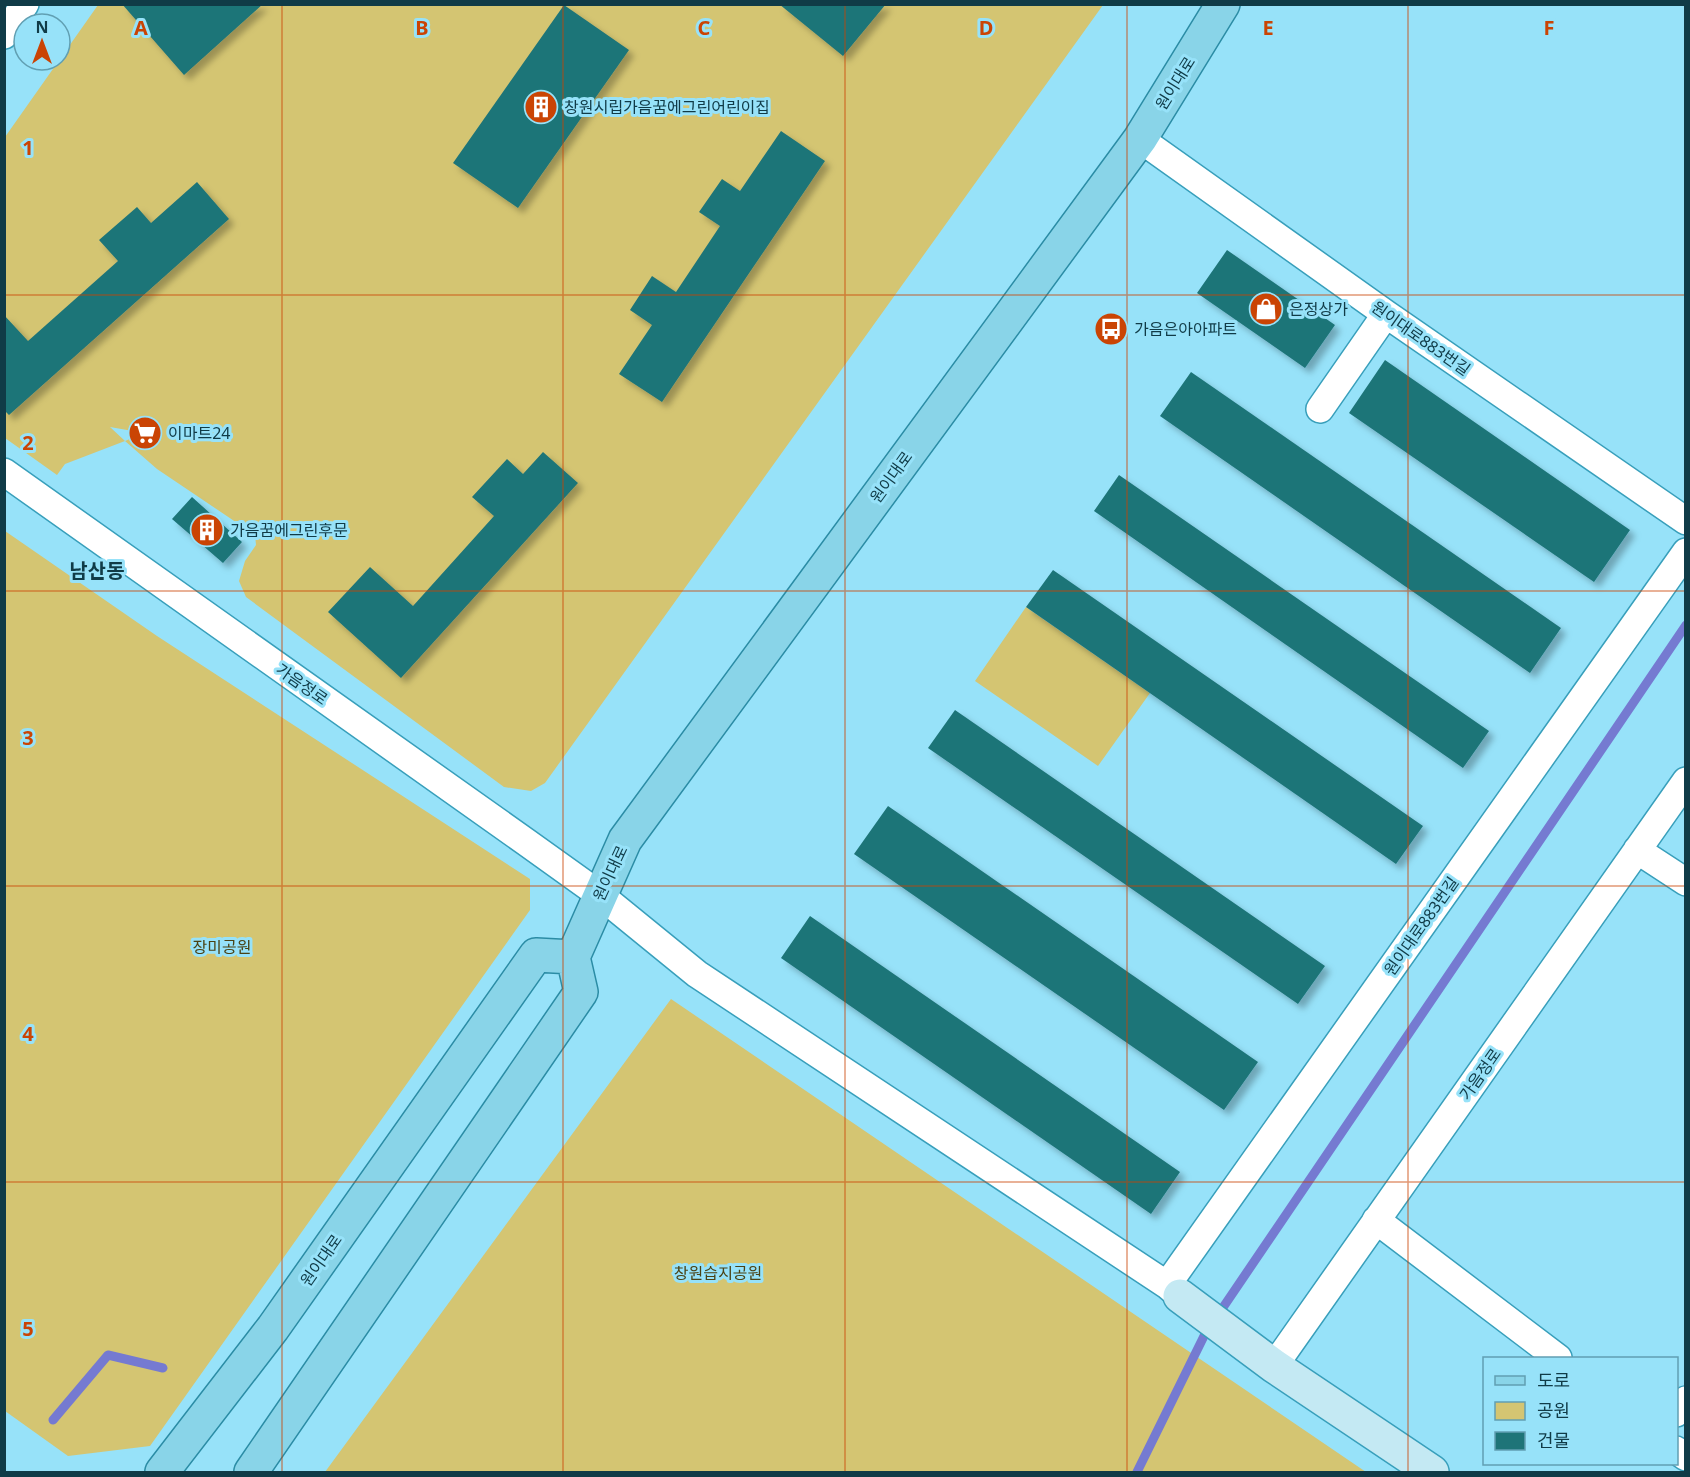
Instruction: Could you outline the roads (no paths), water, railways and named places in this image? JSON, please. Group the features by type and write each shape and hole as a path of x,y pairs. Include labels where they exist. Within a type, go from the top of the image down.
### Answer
{"main road":[{"name":"원이대로","path":"162,1473 273,1328 536,955 573,957 625,840 1140,139 1223,4"},
{"path":"251,1473 581,992 573,957"}],"street":[{"path":"4,35 26,4"},
{"name":"원이대로883번길","path":"1140,139 1386,314 1682,511"},
{"path":"1320,409 1386,314"},
{"name":"가음정로","path":"4,472 600,895 697,974 1173,1290"},
{"name":"원이대로883번길","path":"1173,1290 1686,552"},
{"name":"가음정로","path":"1268,1361 1376,1220 1686,781"},
{"path":"1637,850 1686,882"},
{"path":"1376,1220 1554,1357"},
{"path":"1173,1290 1268,1361 1432,1473"}],"waterway":[{"path":"1137,1472 1205,1334 1686,625"},
{"path":"53,1420 108,1355 163,1368"}],"place":[{"name":"창원시립가음꿈에그린어린이집","path":"541,107"},
{"name":"은정상가","path":"1266,309"},
{"name":"가음은아아파트","path":"1111,329"},
{"name":"이마트24","path":"145,433"},
{"name":"가음꿈에그린후문","path":"207,530"}],"district":[{"name":"남산동","path":"97,570"}],"park label":[{"name":"장미공원","path":"222,947"},
{"name":"창원습지공원","path":"718,1273"}]}
